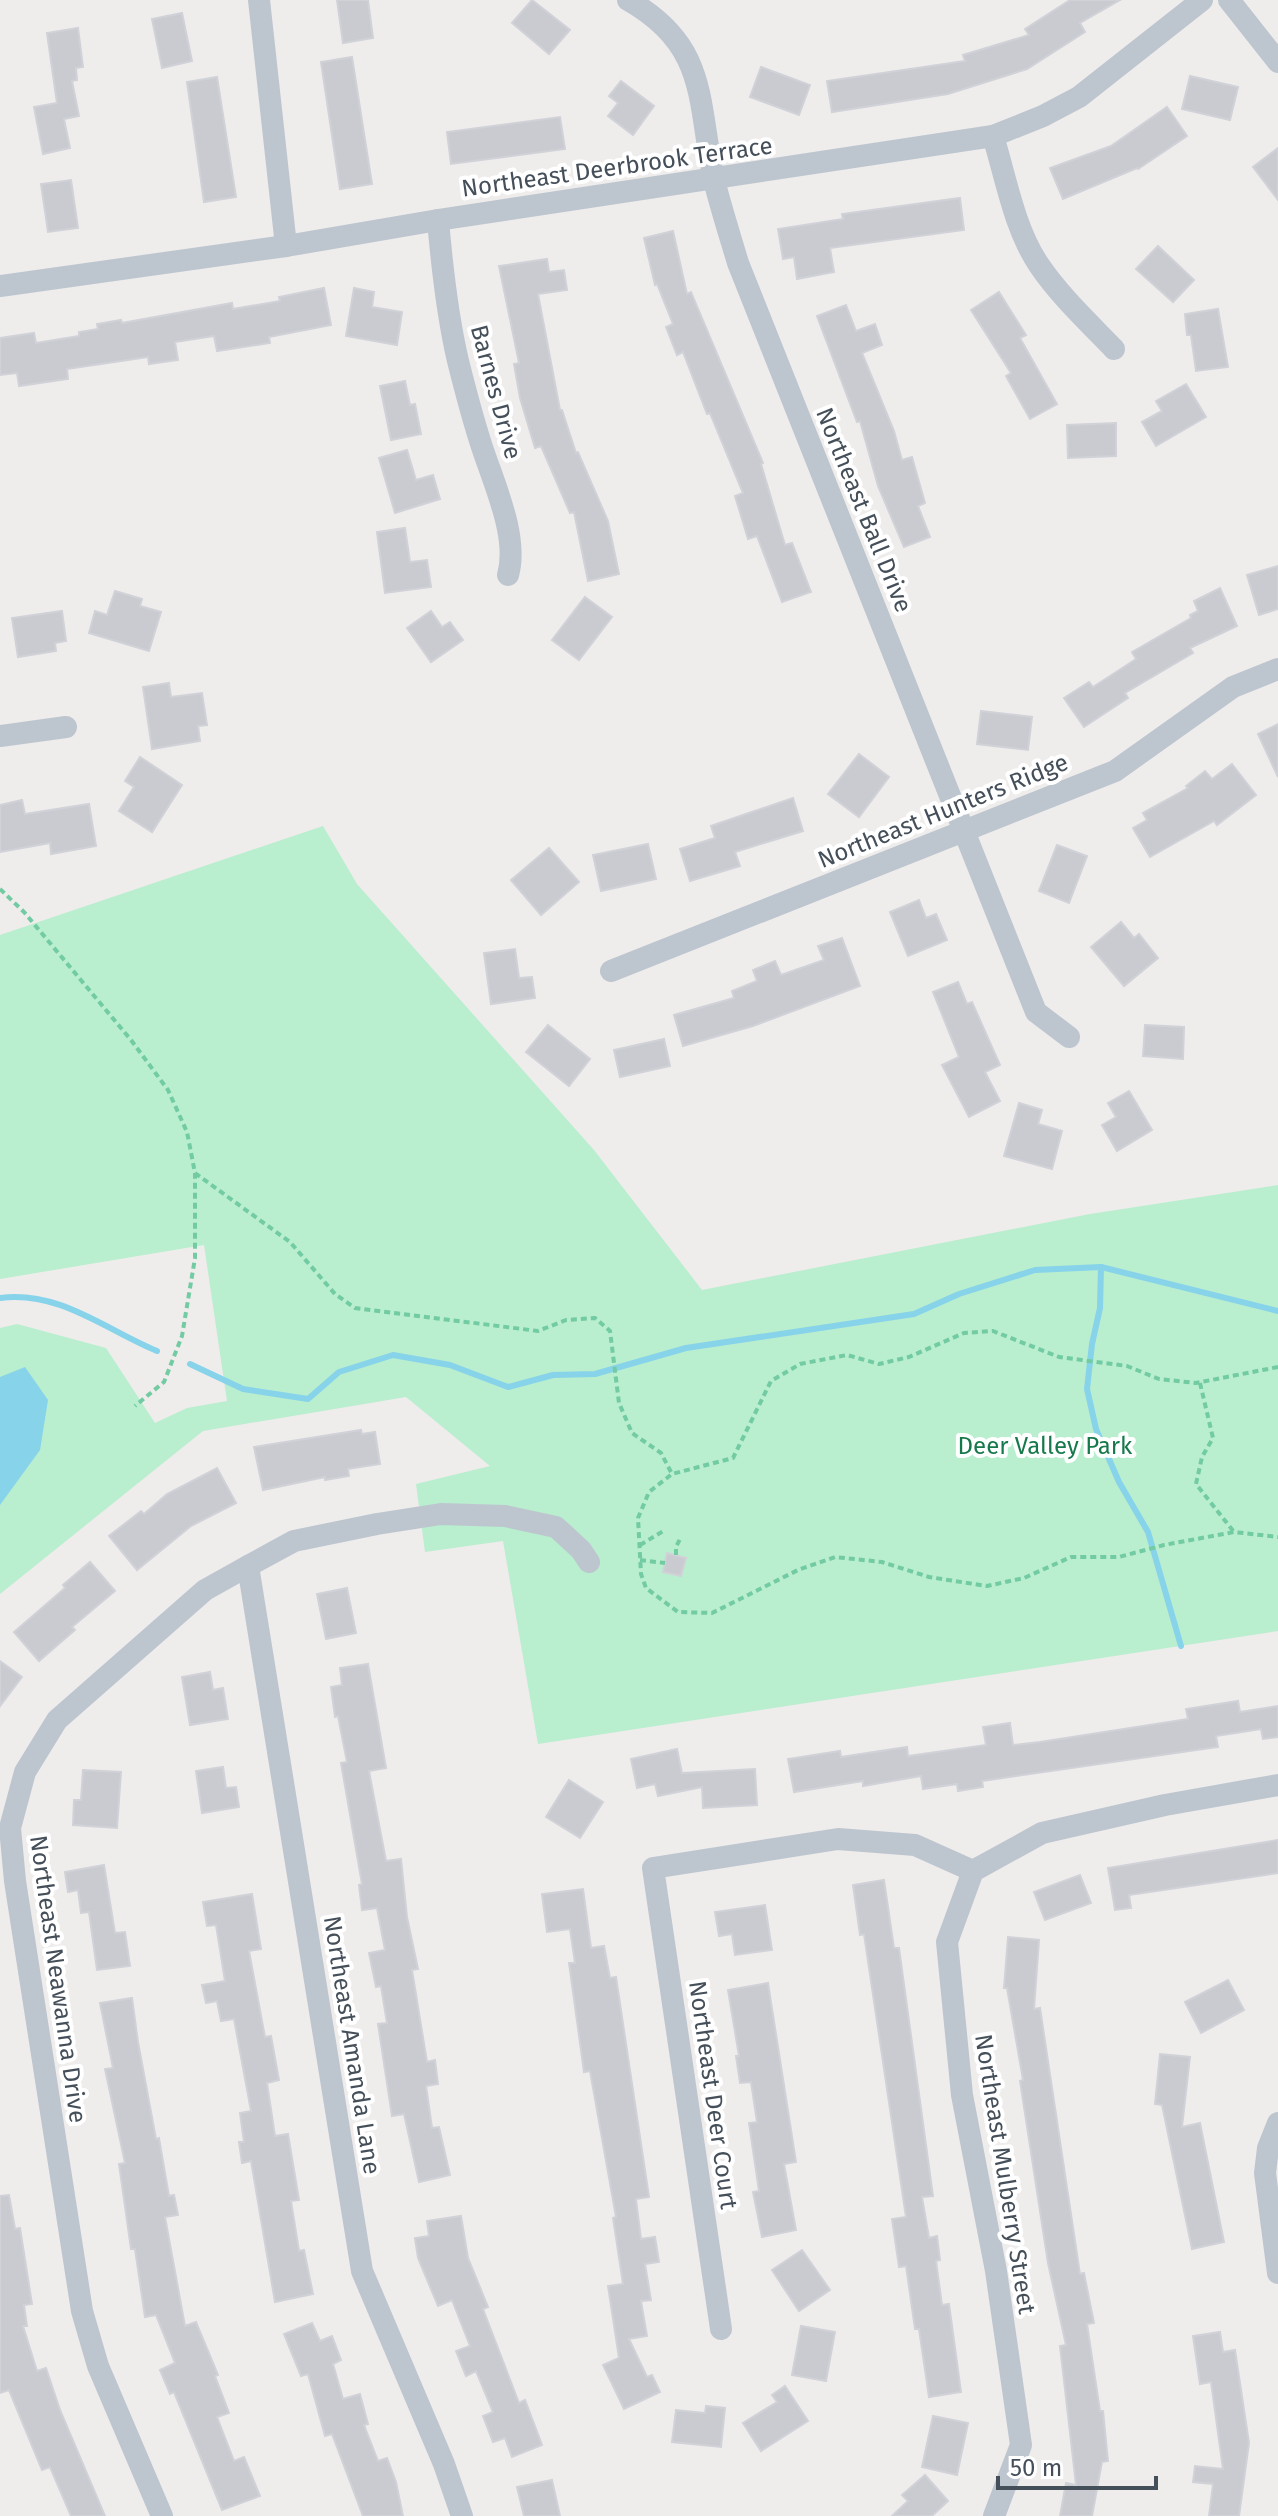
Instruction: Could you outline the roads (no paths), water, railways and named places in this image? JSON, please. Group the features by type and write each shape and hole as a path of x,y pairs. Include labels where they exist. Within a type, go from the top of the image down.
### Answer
{"street":[{"path":"259,0 286,246"},
{"name":"Northeast Ball Drive","path":"628,0 647,11 691,61 700,88 714,180 738,263 1036,1012 1069,1037"},
{"name":"Northeast Deerbrook Terrace","path":"0,286 286,246 993,136 1043,116 1079,97 1202,0"},
{"path":"1229,0 1278,62"},
{"path":"993,136 1022,229 1038,263 1060,292 1114,349"},
{"name":"Barnes Drive","path":"438,220 444,288 457,356 470,409 510,535 512,563 508,575"},
{"name":"Northeast Hunters Ridge","path":"611,971 1115,771 1233,687 1278,669"},
{"path":"0,736 66,727"},
{"name":"Northeast Neawanna Drive","path":"162,2516 98,2366 82,2311 15,1881 10,1828 25,1772 57,1720 205,1590 294,1541 441,1514 505,1516 556,1527 581,1550 589,1562"},
{"name":"Northeast Amanda Lane","path":"248,1566 362,2271 444,2464 462,2516"},
{"path":"973,1871 1042,1833 1165,1805 1278,1785"},
{"name":"Northeast Deer Court","path":"721,2329 653,1868 838,1839 915,1845 973,1871"},
{"name":"Northeast Mulberry Street","path":"973,1871 947,1942 962,2095 996,2271 1021,2445 994,2516"},
{"path":"1278,2123 1268,2148 1265,2173 1278,2273"}],"water":[{"path":"25,1367 48,1400 40,1450 0,1505 0,1377"}],"waterway":[{"path":"1101,1267 1100,1308 1087,1389 1096,1429 1119,1482 1148,1532 1181,1646"},
{"path":"190,1364 243,1389 308,1399 339,1372 393,1355 450,1365 508,1387 553,1375 595,1374 686,1348 914,1314 959,1294 1035,1270 1101,1267 1278,1311"},
{"path":"0,1298 22,1297 62,1306 157,1351"}],"park label":[{"name":"Deer Valley Park","path":"1045,1446"}]}
